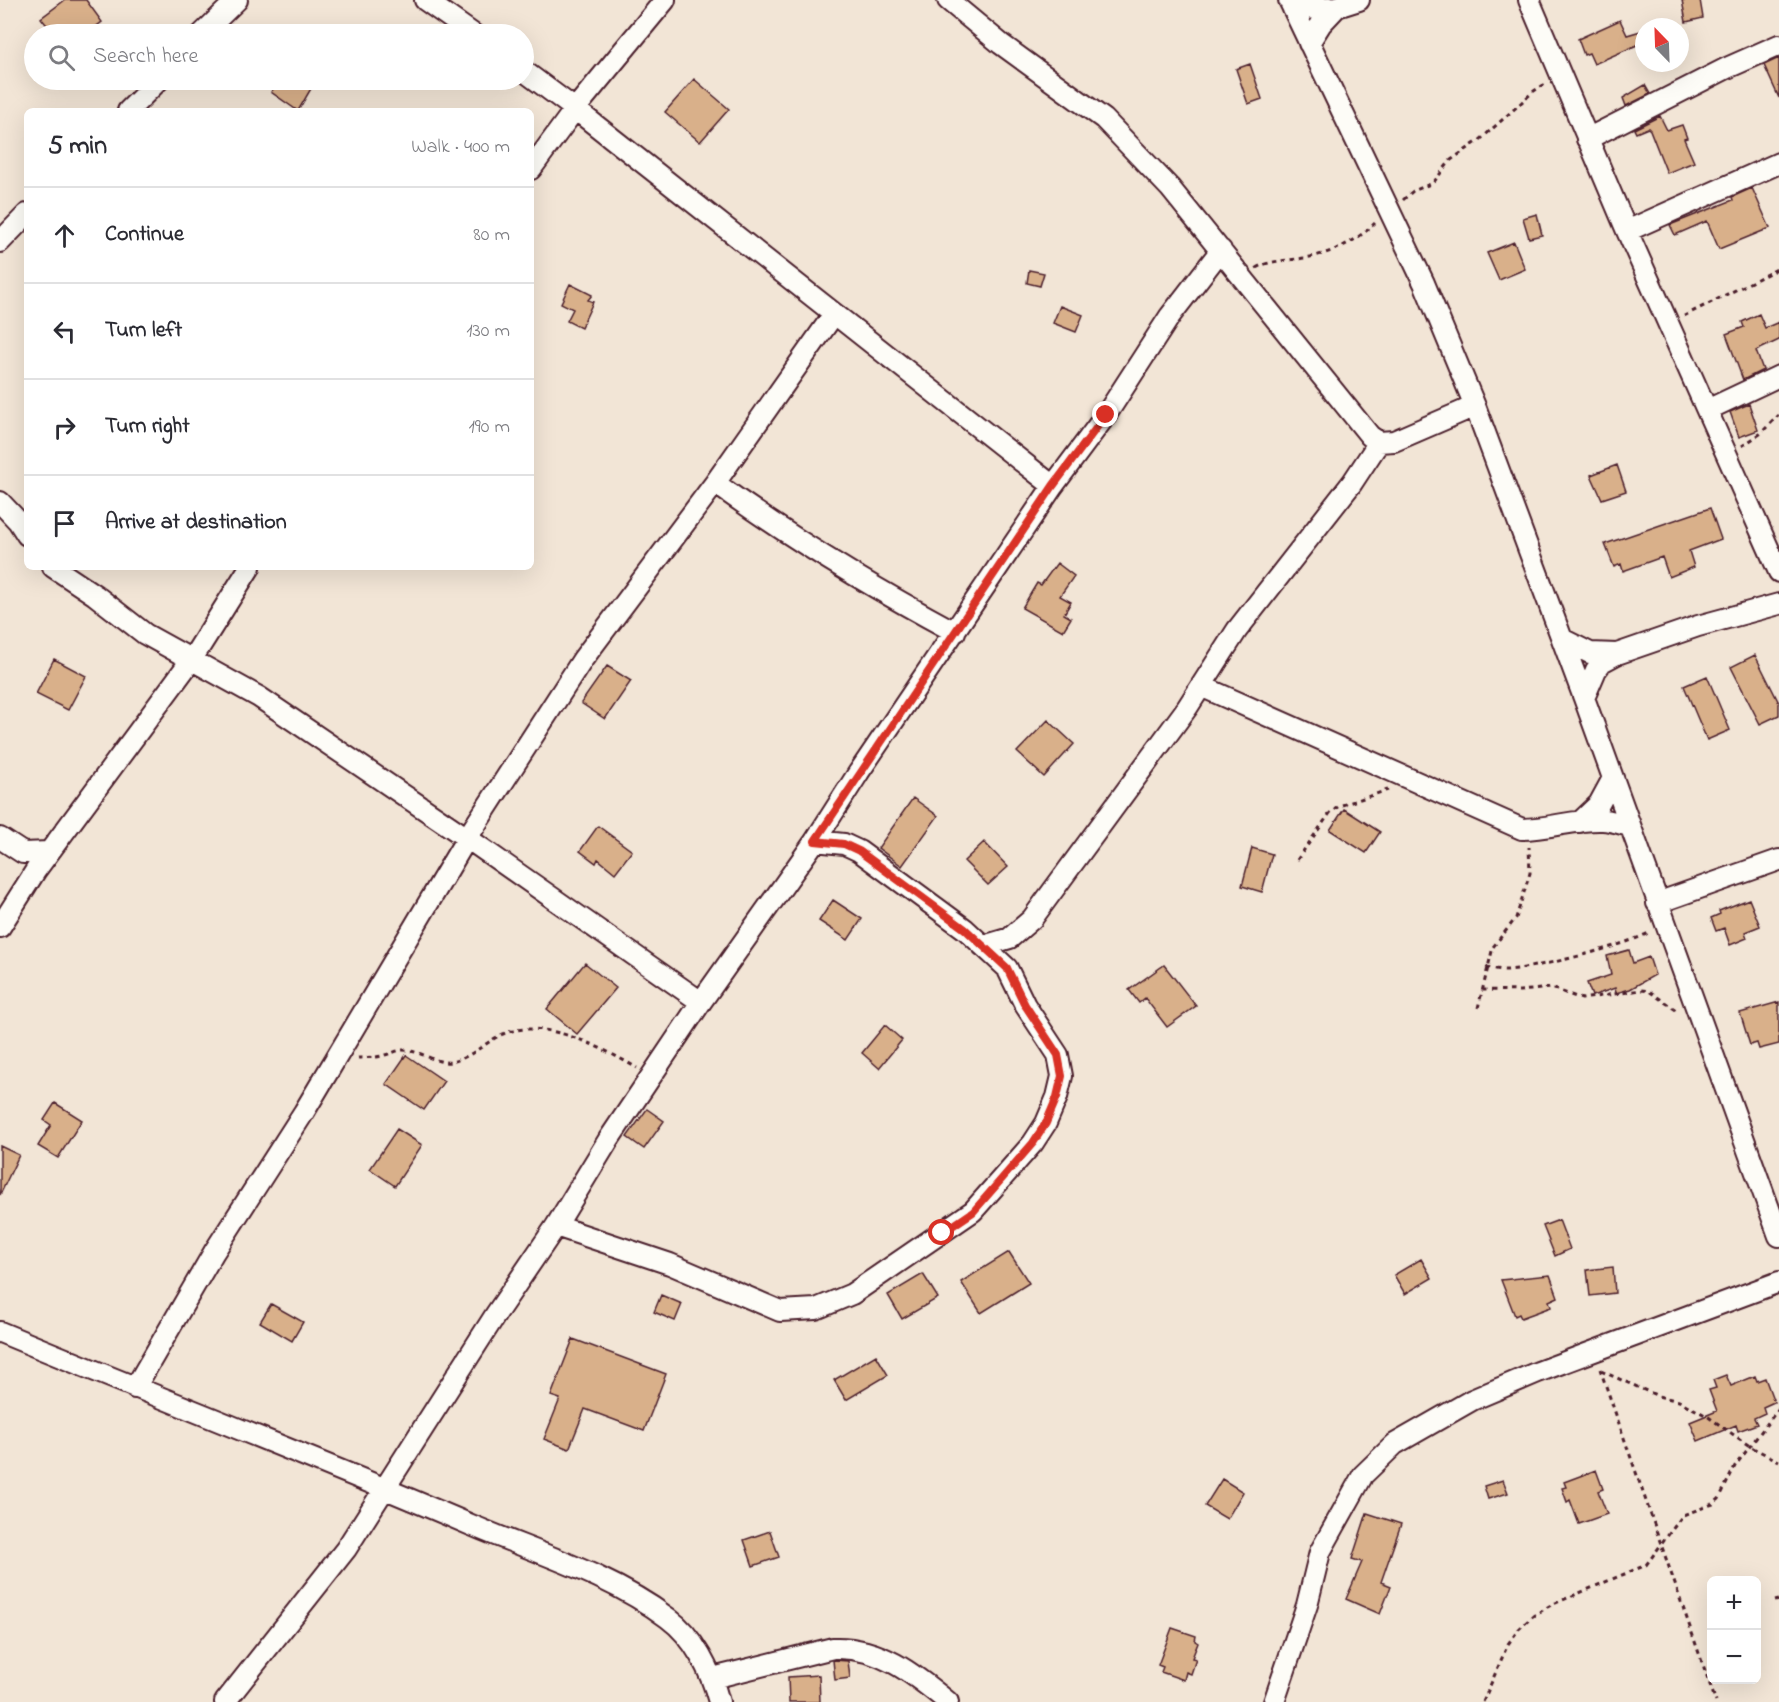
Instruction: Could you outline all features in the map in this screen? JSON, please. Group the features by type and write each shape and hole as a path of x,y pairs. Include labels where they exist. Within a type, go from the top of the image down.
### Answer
{"street":[{"path":"212,24 237,0"},
{"path":"425,0 459,24"},
{"path":"534,164 575,109 665,0"},
{"path":"948,0 1000,44 1104,118 1170,188 1370,436 1379,442 1394,441 1475,406"},
{"path":"1359,0 1337,7 1291,5 1390,210 1475,406 1584,698 1779,1236"},
{"path":"1529,0 1587,139 1707,410 1774,548 1779,572"},
{"path":"1309,43 1321,24 1337,7"},
{"path":"1587,139 1727,68 1779,45"},
{"path":"534,78 1053,486"},
{"path":"131,108 149,90"},
{"path":"1627,231 1779,163"},
{"path":"0,242 24,217"},
{"path":"225,1702 346,1549 651,1076 815,841 1053,486 1106,415 1170,316 1221,250"},
{"path":"135,1388 214,1252 335,1059 467,838 583,658 715,483 834,314"},
{"path":"1707,410 1779,376"},
{"path":"983,946 1010,938 1032,919 1082,854 1201,686 1237,630 1352,483 1379,442"},
{"path":"715,483 780,530 862,581 955,632"},
{"path":"0,502 24,530"},
{"path":"58,570 95,594 145,634 259,697 467,838 701,1002"},
{"path":"0,927 50,852 192,659 248,570"},
{"path":"1584,698 1596,670 1602,662 1617,654 1698,626 1779,604"},
{"path":"1562,639 1590,653 1617,654"},
{"path":"1201,686 1522,829 1605,819 1629,826"},
{"path":"1580,822 1599,804 1612,780"},
{"path":"0,838 24,853 50,852"},
{"path":"556,1226 670,1264 780,1311 816,1309 852,1294 973,1212 1033,1143 1046,1123 1057,1097 1062,1076 1058,1055 1025,1005 1007,968 965,929 859,851 844,844 815,841"},
{"path":"1657,903 1779,860"},
{"path":"1274,1702 1307,1605 1320,1552 1363,1475 1395,1444 1472,1400 1593,1350 1779,1282"},
{"path":"0,1332 387,1488 594,1576 629,1594 670,1619 695,1647 713,1678 719,1702"},
{"path":"713,1678 832,1648 846,1648 893,1660 948,1702"}],"path":[{"path":"1240,275 1262,264 1314,257 1353,243 1413,191 1433,183 1452,160 1480,140 1540,86 1564,80"},
{"path":"1669,324 1779,268"},
{"path":"1728,455 1760,434 1779,415"},
{"path":"1297,860 1330,813 1339,806 1389,790"},
{"path":"1478,1008 1492,947 1516,918 1530,873 1530,844 1556,826"},
{"path":"1486,967 1505,970 1583,954 1641,937 1665,923"},
{"path":"1482,990 1520,991 1551,987 1582,999 1641,990 1649,991 1701,1024"},
{"path":"335,1059 383,1056 401,1050 424,1053 447,1063 460,1060 493,1039 514,1030 538,1028 583,1039 651,1076"},
{"path":"1593,1350 1716,1702"},
{"path":"1601,1371 1658,1396 1679,1401 1707,1416 1751,1447 1779,1461"},
{"path":"1483,1702 1508,1644 1533,1616 1580,1592 1646,1565 1683,1515 1713,1504 1725,1492 1735,1466 1779,1408"}],"building":[{"path":"65,0 86,0 102,22 99,24 46,24 41,18"},
{"path":"1682,0 1700,0 1703,18 1689,21 1689,18 1685,18"},
{"path":"1620,20 1627,35 1635,33 1635,46 1594,64 1589,53 1584,55 1578,39"},
{"path":"1779,58 1779,98 1764,65"},
{"path":"1250,64 1262,99 1248,104 1236,69"},
{"path":"694,79 729,109 700,142 665,112"},
{"path":"1645,85 1650,94 1626,106 1623,98"},
{"path":"272,90 310,90 300,108 294,108 271,92"},
{"path":"1660,116 1667,130 1682,125 1687,138 1684,139 1694,162 1667,173 1650,130 1648,128 1636,133 1634,129"},
{"path":"1752,188 1770,228 1719,249 1707,221 1675,235 1670,225 1733,200 1732,197"},
{"path":"1537,214 1542,235 1529,238 1523,218"},
{"path":"1514,242 1525,269 1499,280 1487,253"},
{"path":"1029,270 1044,273 1040,286 1027,283"},
{"path":"570,284 592,295 588,300 593,302 581,328 567,321 573,309 561,303"},
{"path":"1060,306 1083,315 1076,332 1053,323"},
{"path":"1759,314 1765,328 1779,322 1779,340 1756,351 1763,370 1743,380 1726,334 1744,327 1742,322"},
{"path":"1749,404 1758,430 1739,437 1730,412"},
{"path":"1617,465 1626,491 1602,499 1591,475"},
{"path":"1710,508 1721,539 1689,551 1694,567 1669,577 1662,557 1623,571 1621,564 1614,567 1605,544"},
{"path":"1057,563 1074,576 1060,596 1071,602 1064,614 1071,618 1063,631 1022,608 1037,583 1041,585"},
{"path":"1755,655 1779,703 1779,715 1760,724 1731,667"},
{"path":"54,659 86,676 68,710 36,694"},
{"path":"607,666 631,681 605,719 581,703"},
{"path":"1707,676 1730,730 1707,740 1684,686"},
{"path":"1048,720 1074,744 1044,777 1017,752"},
{"path":"913,798 938,816 902,866 878,848"},
{"path":"1344,809 1380,832 1366,853 1330,830"},
{"path":"598,826 632,851 615,873 598,859 596,863 580,851"},
{"path":"984,842 1008,867 988,885 964,861"},
{"path":"1252,848 1272,854 1262,892 1242,886"},
{"path":"1749,899 1760,926 1745,932 1747,938 1730,945 1724,928 1716,931 1711,918 1720,914 1719,911"},
{"path":"833,900 862,919 848,940 819,921"},
{"path":"1629,950 1633,963 1649,957 1655,975 1630,989 1616,993 1615,988 1592,996 1587,983 1611,975 1607,956"},
{"path":"585,963 616,988 577,1034 547,1009"},
{"path":"1164,965 1196,1006 1167,1027 1145,998 1139,1003 1129,990"},
{"path":"1779,1002 1779,1044 1759,1049 1757,1043 1750,1045 1740,1013"},
{"path":"885,1025 902,1040 879,1068 862,1053"},
{"path":"406,1055 444,1081 424,1110 386,1084"},
{"path":"55,1103 82,1120 58,1158 38,1146 51,1125 44,1120"},
{"path":"647,1109 664,1121 644,1149 627,1137"},
{"path":"397,1129 422,1145 395,1186 370,1169"},
{"path":"0,1146 19,1155 0,1195"},
{"path":"1559,1220 1570,1249 1555,1256 1543,1226"},
{"path":"1009,1252 1029,1283 981,1313 961,1282"},
{"path":"1421,1259 1432,1278 1405,1294 1394,1275"},
{"path":"1613,1267 1615,1293 1590,1296 1587,1270"},
{"path":"923,1274 938,1298 902,1319 888,1295"},
{"path":"1550,1275 1558,1297 1549,1301 1551,1307 1521,1318 1519,1314 1515,1316 1501,1280"},
{"path":"661,1295 682,1304 675,1321 654,1312"},
{"path":"271,1304 303,1322 292,1341 260,1322"},
{"path":"573,1339 666,1374 644,1431 585,1409 569,1449 544,1439 560,1399 551,1396"},
{"path":"876,1355 888,1375 846,1400 834,1380"},
{"path":"1726,1375 1731,1386 1755,1376 1757,1381 1765,1378 1774,1402 1763,1407 1765,1413 1754,1418 1757,1424 1738,1431 1736,1425 1698,1441 1690,1422 1717,1411 1709,1390 1716,1388 1713,1380"},
{"path":"1596,1470 1603,1489 1598,1491 1607,1514 1579,1524 1570,1500 1567,1502 1562,1488 1566,1487 1564,1482"},
{"path":"1222,1479 1243,1492 1227,1519 1205,1506"},
{"path":"1503,1480 1508,1493 1488,1499 1484,1486"},
{"path":"1367,1513 1401,1524 1381,1582 1391,1586 1380,1614 1346,1599 1362,1562 1352,1559"},
{"path":"770,1531 779,1557 753,1566 744,1540"},
{"path":"1172,1628 1196,1636 1195,1641 1198,1643 1192,1658 1196,1659 1191,1674 1186,1672 1184,1680 1161,1672 1163,1667 1158,1665"},
{"path":"833,1660 848,1661 850,1678 835,1680"},
{"path":"819,1675 820,1702 789,1702 788,1677"}],"route":[{"path":"942,1233 973,1212 1033,1143 1046,1123 1057,1097 1062,1076 1058,1055 1025,1005 1007,968 965,929 917,896 859,851 844,844 815,841 859,772 909,702 1053,486 1106,415"}]}
